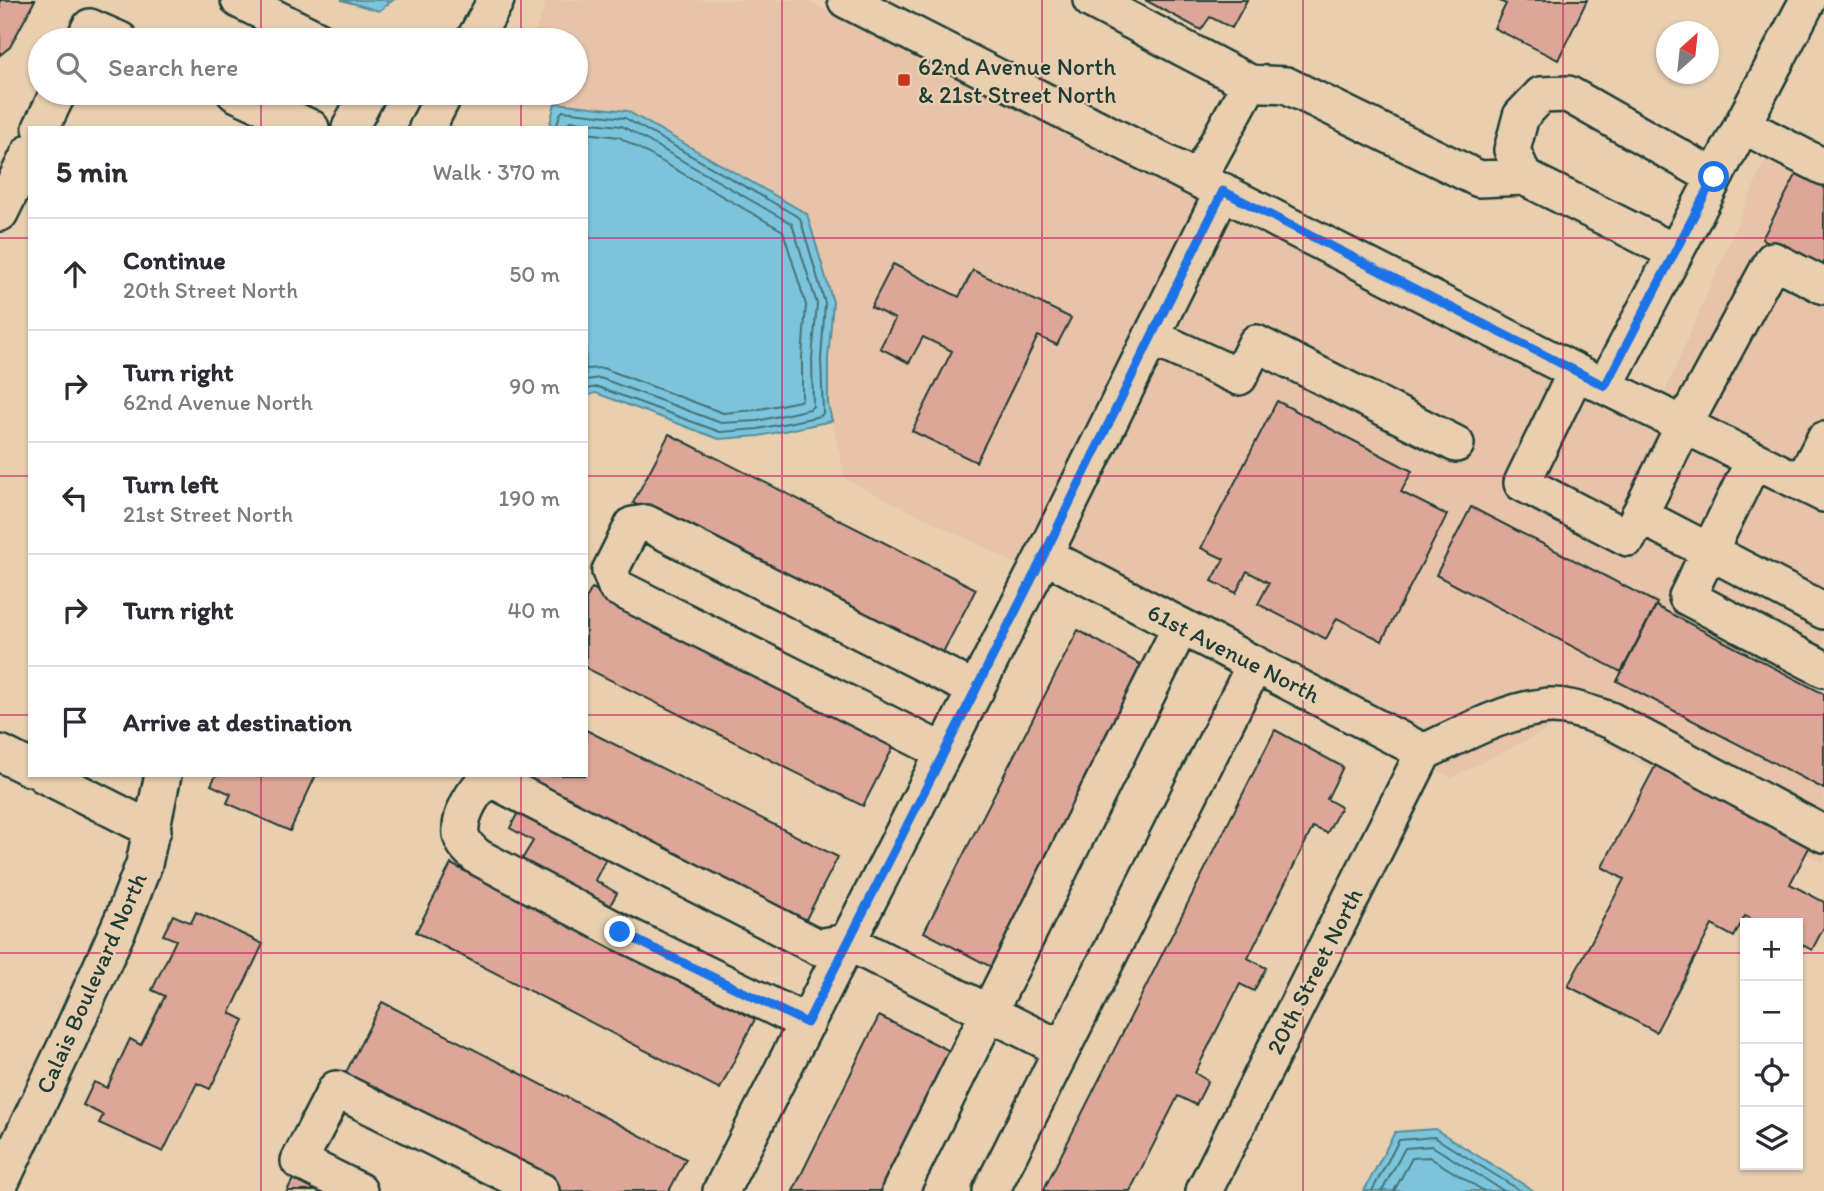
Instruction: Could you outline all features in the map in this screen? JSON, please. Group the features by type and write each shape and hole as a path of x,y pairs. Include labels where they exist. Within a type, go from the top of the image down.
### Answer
{"street":[{"path":"239,0 295,28"},
{"path":"481,28 496,0"},
{"path":"846,0 1590,379 1813,489 1824,440"},
{"path":"1091,0 1250,83 1286,85 1479,179 1524,177 1675,252"},
{"path":"1808,0 1675,252 1522,483 1628,538 1684,425 1773,260 1824,286"},
{"path":"721,1191 1044,555 1151,337 1250,83"},
{"path":"1524,177 1512,150 1521,116 1541,95 1568,94 1714,177"},
{"path":"42,126 52,105"},
{"path":"261,105 307,126"},
{"path":"352,126 362,105"},
{"path":"428,126 439,105"},
{"path":"1742,125 1824,167"},
{"path":"0,213 28,156"},
{"path":"1151,337 1239,377 1256,343 1456,444"},
{"path":"1754,460 1687,597 1824,669"},
{"path":"1639,515 1824,611"},
{"path":"944,752 616,587 610,571 633,525 646,523 975,690"},
{"name":"61st Avenue North","path":"1044,555 1424,752"},
{"path":"900,1191 1181,626"},
{"path":"991,1191 1255,664"},
{"path":"1424,752 1515,713 1542,706 1576,709 1610,720 1824,834"},
{"name":"20th Street North","path":"1204,1191 1424,752"},
{"path":"0,753 28,767"},
{"path":"48,777 153,830"},
{"name":"Calais Boulevard North","path":"0,1184 124,916 144,864 163,777"},
{"path":"807,1023 620,932 478,857 466,847 461,835 470,800 480,785 489,778 818,947 847,942 1062,1049"},
{"path":"359,1191 299,1161 336,1088 541,1191"}],"shaded area":[{"path":"547,0 805,0 1199,200 1020,565 845,479 828,404 828,359 627,111 570,105 588,105 588,28 536,28"},
{"path":"1774,139 1824,164 1824,473 1664,394"},
{"path":"1229,216 1611,411 1824,516 1824,863 1564,721 1451,778 1435,769 1448,742 1068,545"}],"water":[{"path":"341,0 393,0 379,11"},
{"path":"555,105 627,111 807,214 833,302 828,359 828,404 832,421 759,436 719,439 596,393 588,395 588,126 549,126"},
{"path":"1435,1129 1534,1191 1364,1191 1395,1132"}],"building":[{"path":"0,0 35,0 10,47 0,55"},
{"path":"1145,0 1247,0 1232,28 1210,17 1201,30"},
{"path":"1498,0 1587,0 1558,60 1494,28 1506,4"},
{"path":"1803,162 1824,173 1824,271 1762,239"},
{"path":"893,264 959,297 973,270 1071,318 1057,345 1038,336 976,462 912,431 952,351 923,337 909,363 880,348 895,319 871,307"},
{"path":"1277,401 1412,471 1401,492 1447,515 1382,641 1337,618 1326,639 1258,604 1269,583 1247,571 1236,593 1212,581 1224,559 1201,548"},
{"path":"669,434 976,589 940,658 633,503"},
{"path":"1471,507 1657,603 1621,672 1436,575"},
{"path":"592,588 896,742 863,806 588,669 588,595"},
{"path":"1656,606 1824,694 1824,789 1617,681"},
{"path":"1078,630 1145,667 993,968 924,932"},
{"path":"1275,730 1343,767 1327,799 1341,807 1327,833 1313,827 1248,958 1266,968 1254,991 1240,984 1195,1073 1208,1081 1196,1105 1178,1096 1130,1191 1043,1191"},
{"path":"588,731 838,857 802,927 509,777 588,777"},
{"path":"1658,761 1812,842 1790,884 1824,902 1824,927 1812,950 1803,946 1803,918 1745,916 1740,918 1740,926 1734,937 1712,925 1656,1032 1568,986 1624,879 1602,867"},
{"path":"215,777 315,777 290,831 227,803 231,794 211,785"},
{"path":"521,806 608,855 595,880 617,893 605,914 518,866 533,841 510,828"},
{"path":"451,864 755,1019 720,1089 416,932"},
{"path":"196,912 263,944 230,1013 244,1020 210,1089 197,1083 163,1152 99,1123 103,1115 83,1105 94,1082 107,1088 130,1039 141,1045 165,996 152,990 176,940 163,935 173,915 191,923"},
{"path":"382,1002 686,1159 669,1191 559,1191 342,1080"},
{"path":"879,1016 952,1052 884,1191 793,1191"},
{"path":"297,1171 335,1191 287,1191"}],"place":[{"name":"62nd Avenue North & 21st Street North","path":"904,80"}],"route":[{"path":"620,932 807,1023 1044,555 1223,191 1605,386 1714,177"}]}
